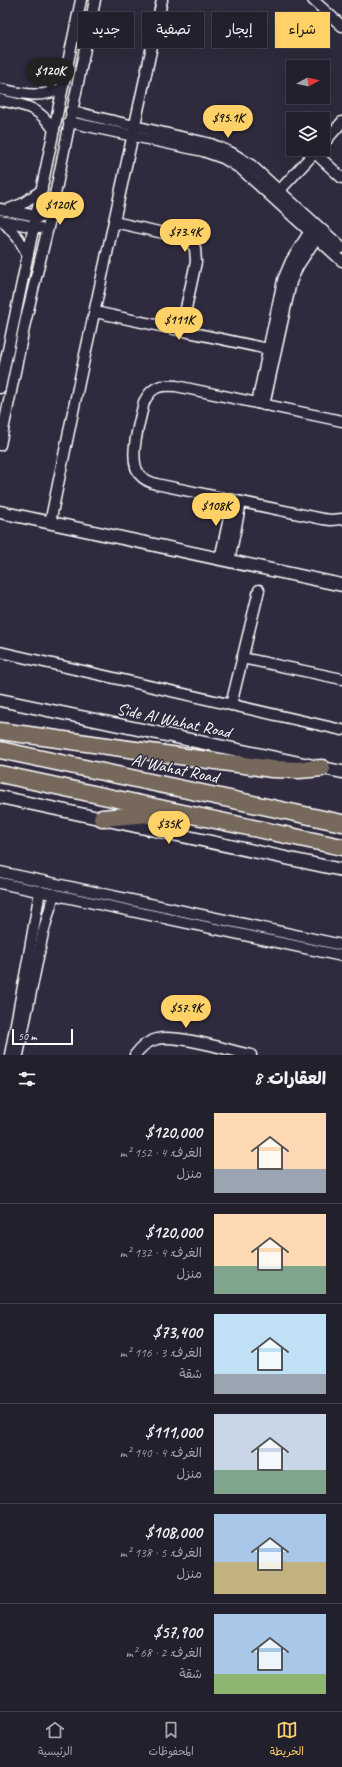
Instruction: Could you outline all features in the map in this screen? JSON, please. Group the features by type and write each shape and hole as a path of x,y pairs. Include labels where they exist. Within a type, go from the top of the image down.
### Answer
{"highway":[{"path":"0,731 272,769 299,770 322,768"},
{"name":"Al Wahat Road","path":"0,750 342,823"},
{"path":"0,774 342,847"},
{"path":"102,818 178,812"}],"street":[{"path":"0,388 81,0"},
{"path":"0,445 25,323 48,230 95,0"},
{"path":"50,523 162,0"},
{"path":"313,0 342,26"},
{"path":"0,88 37,96 46,95 62,88"},
{"path":"0,100 26,105 35,109 54,130"},
{"path":"72,111 133,131 203,151 227,160 241,169 342,260"},
{"path":"69,122 211,144 222,148 250,165 342,248"},
{"path":"330,136 342,122"},
{"path":"279,191 312,156"},
{"path":"322,156 342,178"},
{"path":"4,210 22,204 42,190"},
{"path":"4,210 50,219"},
{"path":"1,220 48,230"},
{"path":"1,220 18,238 28,255"},
{"path":"114,222 186,238 191,242 196,255 196,262 181,331"},
{"path":"260,404 283,300 287,268 313,234"},
{"path":"260,404 268,349 283,300"},
{"path":"94,312 268,349"},
{"path":"342,422 176,386 163,386 155,388 148,394 144,402 134,456 135,466 139,474 147,481 156,484 331,520 342,519"},
{"path":"225,560 237,501"},
{"path":"0,512 342,585"},
{"path":"231,705 259,590"},
{"path":"0,652 342,730"},
{"path":"242,658 342,679"},
{"name":"Side Al Wahat Road","path":"0,700 342,772"},
{"path":"0,797 342,870"},
{"path":"0,872 342,945"},
{"path":"0,883 342,956"},
{"path":"10,1055 40,891"},
{"path":"18,1055 43,933 54,894"},
{"path":"134,1055 148,1042 165,1038 183,1040 251,1055"}]}
